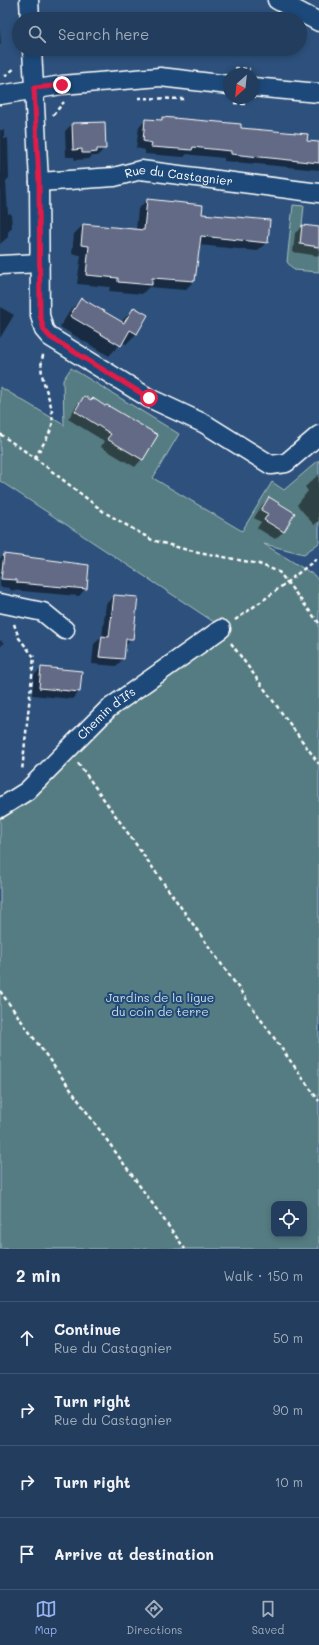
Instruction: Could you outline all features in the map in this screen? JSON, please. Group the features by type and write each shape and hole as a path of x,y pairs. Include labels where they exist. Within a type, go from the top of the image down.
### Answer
{"street":[{"path":"29,0 30,12"},
{"path":"277,0 300,12"},
{"path":"307,16 319,22"},
{"path":"32,56 39,182 40,315 44,330 50,337 149,398 205,424 271,465 286,462 319,435"},
{"path":"0,95 34,88 160,77 223,84"},
{"path":"259,88 319,93"},
{"name":"Rue du Castagnier","path":"39,182 114,177 141,170 319,193"},
{"path":"0,265 40,263"},
{"path":"6,604 43,612 66,630"},
{"name":"Chemin d'Ifs","path":"0,808 27,791 108,709 221,629"}],"path":[{"path":"133,98 192,99"},
{"path":"35,458 52,426 50,400 43,381 41,369 41,359 50,337"},
{"path":"0,434 35,458 104,512 152,540 184,549 259,564 279,572 319,623"},
{"path":"319,557 288,582 221,629 319,764"},
{"path":"6,604 19,638 34,656 19,797"},
{"path":"68,750 319,1101"},
{"path":"0,991 185,1249"}],"green space":[{"path":"293,205 304,206 300,244 319,248 319,272 294,270 287,262"},
{"name":"Jardins de la ligue du coin de terre","path":"71,368 179,434 153,478 242,531 272,482 284,490 319,460 319,543 304,554 264,544 314,575 319,582 319,1249 0,1249 0,807 106,705 220,626 0,481 0,387 64,425 63,380","holes":["122,415 158,435 143,460 108,439"]}],"building":[{"path":"162,117 241,124 241,128 308,134 307,141 319,142 319,163 231,154 231,151 193,147 192,150 151,147 152,143 143,141 145,119 162,120"},
{"path":"105,122 106,149 97,149 97,152 89,153 82,153 82,149 73,150 72,123"},
{"path":"147,199 203,205 202,214 270,220 268,243 201,236 195,281 152,278 152,285 118,282 118,278 86,275 89,246 81,245 83,224 144,230"},
{"path":"302,225 319,227 319,247 300,244"},
{"path":"81,298 124,323 134,307 148,315 137,334 130,330 121,346 70,316"},
{"path":"84,396 91,400 93,398 105,406 107,405 158,435 143,460 107,439 111,434 75,411"},
{"path":"269,497 295,513 284,532 264,520 268,514 261,510"},
{"path":"4,554 89,565 87,589 17,583 17,580 1,579"},
{"path":"114,595 138,597 133,639 126,639 124,659 99,657 102,636 109,637"},
{"path":"41,667 82,671 80,692 39,688"}],"route":[{"path":"62,85 34,88 39,182 41,286 40,315 44,330 50,337 149,398"}]}
